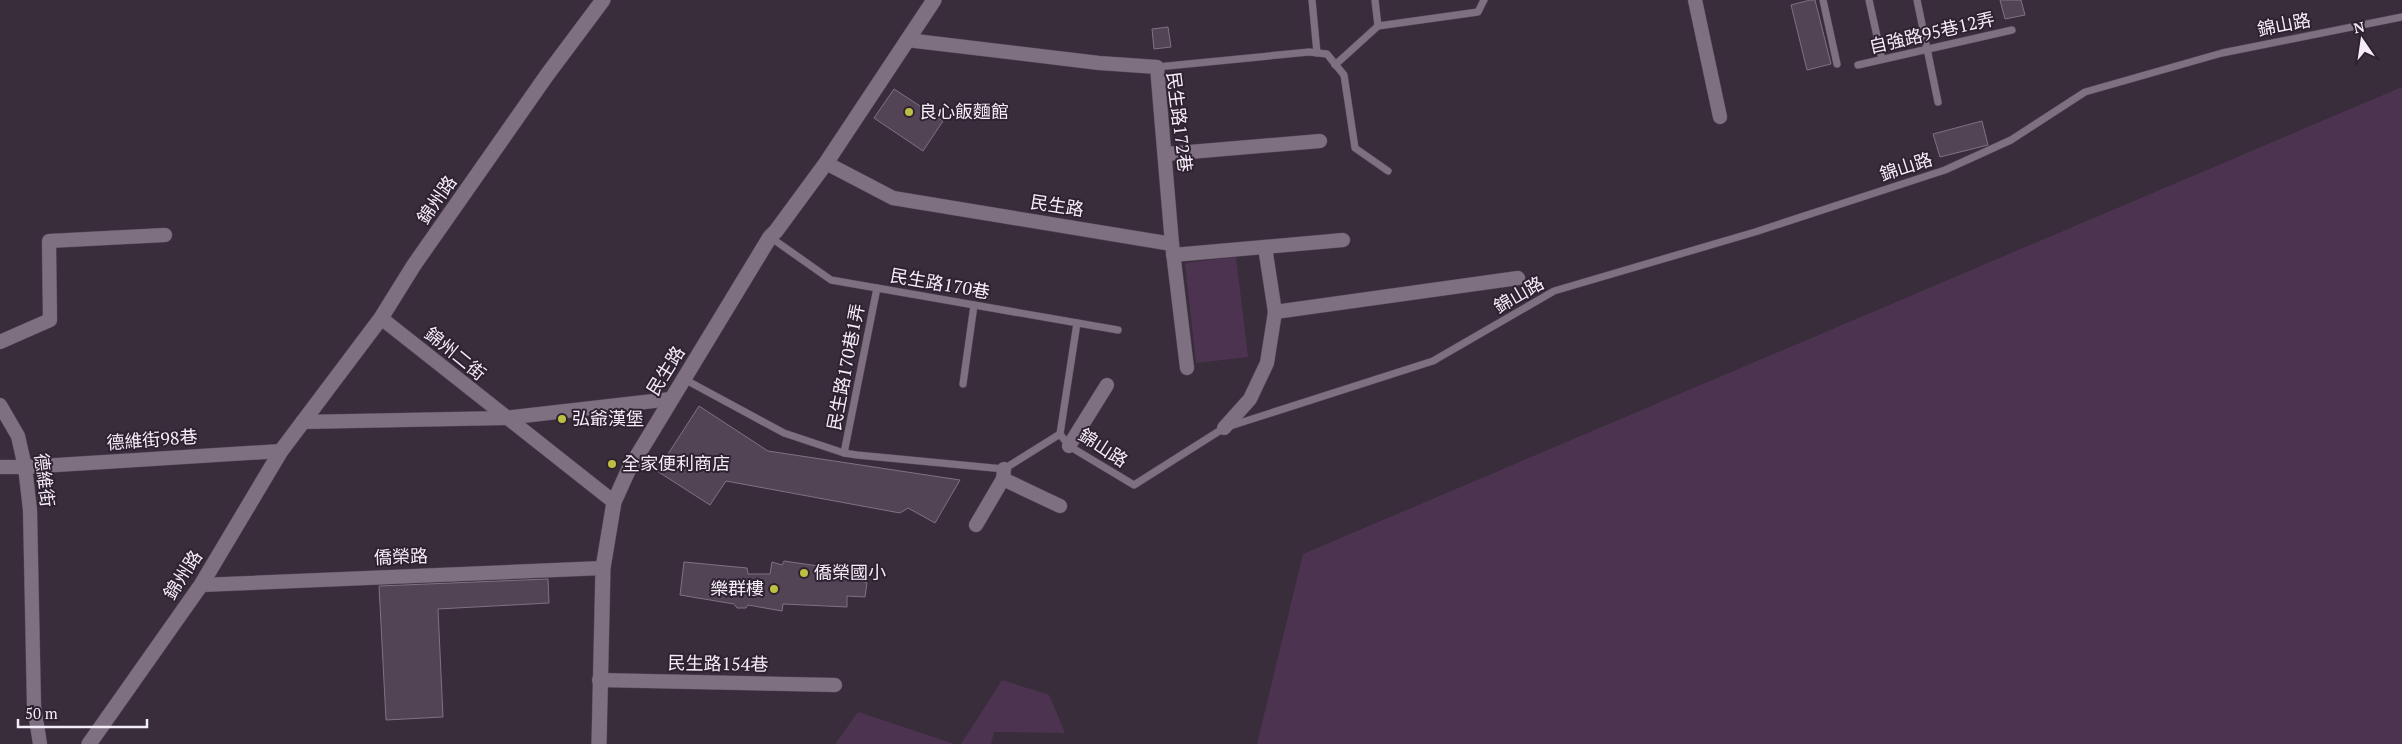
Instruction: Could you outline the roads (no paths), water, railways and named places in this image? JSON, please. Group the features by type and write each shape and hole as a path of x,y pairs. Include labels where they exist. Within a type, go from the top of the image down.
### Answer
{"street":[{"name":"錦州路","path":"89,744 201,585 281,451 381,318 414,265 547,74 603,0"},
{"name":"民生路","path":"599,744 603,568 614,502 628,471 770,237 826,163 934,0"},
{"path":"1695,0 1720,117"},
{"name":"民生路172巷","path":"907,40 1099,63 1157,67 1173,250 1187,368"},
{"path":"1166,154 1320,141"},
{"name":"民生路","path":"826,163 893,198 1173,250 1265,247 1343,240"},
{"path":"0,342 50,320 49,241 165,236"},
{"path":"1224,428 1250,399 1267,363 1275,312 1265,247"},
{"path":"1275,312 1518,278"},
{"name":"錦州二街","path":"381,318 505,418"},
{"path":"1069,446 1107,385"},
{"path":"302,422 505,418 671,399"},
{"name":"德維街","path":"0,405 18,436 25,467 30,510 34,706 40,744"},
{"path":"505,418 614,502"},
{"name":"德維街98巷","path":"0,467 281,451"},
{"path":"976,525 1003,474 1060,506"},
{"name":"僑榮路","path":"201,585 603,568"},
{"name":"民生路154巷","path":"600,680 835,685"}],"lane":[{"path":"1312,0 1317,53"},
{"path":"1374,0 1378,26"},
{"path":"1335,65 1378,26 1478,12 1484,0"},
{"path":"1823,0 1837,64"},
{"path":"1869,0 1882,60"},
{"path":"1916,0 1938,102"},
{"name":"錦山路","path":"1003,474 1060,434 1069,446 1134,485 1224,428 1433,361 1554,291 1755,232 1945,170 2011,140 2085,92 2222,53 2402,17"},
{"name":"自強路95巷12弄","path":"1858,65 2012,30"},
{"path":"1157,67 1309,52 1327,54 1344,76 1355,148 1388,171"},
{"name":"民生路170巷","path":"770,237 831,280 1118,330"},
{"name":"民生路170巷1弄","path":"844,453 877,288"},
{"path":"963,384 974,305"},
{"path":"1060,434 1077,323"},
{"path":"684,379 784,433 844,453 1003,474"}],"place":[{"name":"良心飯麵館","path":"909,112"},
{"name":"弘爺漢堡","path":"562,419"},
{"name":"全家便利商店","path":"612,464"},
{"name":"僑榮國小","path":"804,573"},
{"name":"樂群樓","path":"774,589"}]}
